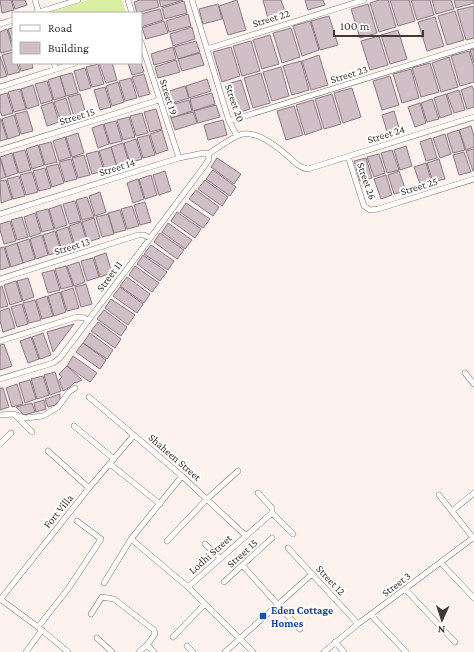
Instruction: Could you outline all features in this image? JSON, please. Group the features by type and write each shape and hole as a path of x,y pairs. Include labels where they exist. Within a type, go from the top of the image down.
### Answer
{"street":[{"path":"35,0 38,12"},
{"path":"41,12 78,0"},
{"path":"128,0 132,12"},
{"name":"Street 20","path":"192,0 229,121 237,136 246,134 267,141 279,148 304,169"},
{"name":"Street 22","path":"207,48 364,0"},
{"path":"0,24 12,20"},
{"name":"Street 19","path":"142,45 179,158"},
{"name":"Street 23","path":"229,121 474,45"},
{"path":"54,64 56,69"},
{"path":"0,87 72,64"},
{"name":"Street 15","path":"0,150 159,100"},
{"name":"Street 24","path":"304,169 474,117"},
{"name":"Street 14","path":"0,214 179,158 204,153 208,154 237,136"},
{"name":"Street 11","path":"0,379 46,365 57,360 206,164 209,159 208,154"},
{"name":"Street 26","path":"348,156 364,206 370,210"},
{"name":"Street 25","path":"370,210 378,209 474,179"},
{"name":"Street 13","path":"0,279 138,235 144,235 150,238"},
{"path":"0,340 78,317 85,318 88,321"},
{"path":"465,373 474,384"},
{"path":"0,415 14,414 25,418 43,416 58,407 69,392 75,388"},
{"name":"Shaheen Street","path":"89,397 182,476 246,536"},
{"path":"14,414 32,432"},
{"path":"74,426 114,460"},
{"path":"0,444 11,433"},
{"name":"Fort Villa","path":"0,600 89,488 134,435"},
{"path":"48,451 89,488"},
{"path":"110,464 160,504"},
{"path":"167,541 207,499 238,471"},
{"path":"104,583 131,539 182,476"},
{"path":"258,493 272,508 272,513 293,534"},
{"path":"452,511 474,493"},
{"path":"439,495 474,539"},
{"name":"Lodhi Street","path":"188,587 272,513"},
{"path":"26,652 101,539 77,521"},
{"name":"Street 15","path":"224,582 272,538"},
{"path":"131,539 188,587 253,652"},
{"name":"Street 3","path":"324,652 358,624 474,539"},
{"path":"206,544 220,558"},
{"name":"Street 12","path":"288,548 358,624"},
{"path":"441,563 474,598"},
{"path":"243,566 300,630"},
{"path":"225,652 312,574"},
{"path":"405,589 455,642"},
{"path":"91,614 102,597 114,599 154,630 155,634 147,645 139,652"},
{"path":"0,600 40,629 68,652"},
{"path":"173,637 205,604"},
{"path":"371,615 406,652"},
{"path":"97,638 112,652"},
{"path":"333,644 344,652"},
{"path":"147,645 154,652"},
{"path":"187,646 193,652"}],"green space":[{"path":"88,0 122,0 126,12 50,12"}],"building":[{"path":"0,0 11,0 14,10 2,13"},
{"path":"12,0 25,0 27,5 15,9"},
{"path":"140,0 157,0 159,7 137,12 134,2"},
{"path":"159,0 183,0 161,7"},
{"path":"237,0 246,30 228,35 219,6"},
{"path":"263,0 281,0 287,17 269,22"},
{"path":"305,0 323,0 325,5 308,10"},
{"path":"379,0 388,0 396,27 379,32 370,3"},
{"path":"390,0 409,0 415,21 398,26"},
{"path":"411,0 430,0 434,15 417,20"},
{"path":"432,0 451,0 454,9 436,14"},
{"path":"454,0 473,0 474,3 456,8"},
{"path":"184,1 187,13 165,19 162,8"},
{"path":"218,4 222,19 203,24 199,9"},
{"path":"368,4 377,33 360,38 351,9"},
{"path":"474,6 474,38 466,40 457,10"},
{"path":"160,9 163,20 142,27 142,14"},
{"path":"455,11 464,40 447,45 438,16"},
{"path":"188,14 191,26 169,32 166,21"},
{"path":"329,16 338,45 320,50 311,21"},
{"path":"435,17 444,46 427,51 418,22"},
{"path":"164,21 168,33 146,39 142,28"},
{"path":"310,21 319,50 302,56 293,26"},
{"path":"192,27 195,39 173,46 170,34"},
{"path":"12,28 12,43 8,29"},
{"path":"291,28 300,57 282,63 273,33"},
{"path":"7,29 12,50 1,53 0,32"},
{"path":"398,30 407,59 390,64 381,35"},
{"path":"270,35 279,64 262,69 253,40"},
{"path":"379,36 388,65 370,70 361,41"},
{"path":"196,41 200,52 178,59 174,47"},
{"path":"251,41 260,71 242,76 233,46"},
{"path":"173,47 176,59 154,65 151,54"},
{"path":"231,47 240,76 222,82 213,52"},
{"path":"474,49 474,63 470,50"},
{"path":"469,51 474,68 474,82 460,86 451,56"},
{"path":"12,52 12,64 17,64 20,72 8,75 2,55"},
{"path":"200,53 204,65 182,71 178,59"},
{"path":"319,55 328,85 311,90 302,61"},
{"path":"0,56 7,76 0,78"},
{"path":"449,57 458,87 441,92 432,63"},
{"path":"176,60 180,72 158,78 155,67"},
{"path":"301,61 309,90 292,95 283,66"},
{"path":"430,63 439,92 421,97 412,68"},
{"path":"19,64 32,64 33,68 21,71"},
{"path":"98,64 104,84 92,87 86,67"},
{"path":"99,64 112,64 117,80 106,83"},
{"path":"128,64 141,64 144,72 132,75"},
{"path":"281,67 289,96 272,101 263,72"},
{"path":"85,68 91,88 80,91 74,71"},
{"path":"411,69 419,98 402,103 393,74"},
{"path":"72,73 78,93 66,96 60,76"},
{"path":"261,73 270,103 253,108 244,78"},
{"path":"144,74 150,94 139,97 132,77"},
{"path":"60,76 66,96 54,100 48,80"},
{"path":"390,76 399,105 382,110 373,81"},
{"path":"131,78 137,98 125,101 119,81"},
{"path":"207,79 211,91 189,98 186,86"},
{"path":"241,80 250,109 233,114 224,85"},
{"path":"47,81 53,100 41,104 35,84"},
{"path":"118,82 124,102 112,106 106,86"},
{"path":"33,85 39,105 27,109 21,89"},
{"path":"185,86 189,98 167,105 163,93"},
{"path":"472,86 474,91 474,107 467,109 461,90"},
{"path":"105,87 111,107 100,110 94,90"},
{"path":"352,88 361,117 343,123 334,93"},
{"path":"20,89 26,109 14,112 8,92"},
{"path":"459,90 465,110 454,113 447,94"},
{"path":"7,93 13,113 2,116 0,111 0,95"},
{"path":"212,93 215,104 193,111 190,99"},
{"path":"80,94 86,114 74,117 68,97"},
{"path":"332,94 341,124 324,129 315,99"},
{"path":"446,94 452,114 440,118 434,98"},
{"path":"66,98 72,118 61,122 54,102"},
{"path":"432,99 439,119 427,122 421,103"},
{"path":"189,100 192,111 171,118 167,106"},
{"path":"313,100 322,129 305,135 296,105"},
{"path":"53,102 59,122 47,126 41,106"},
{"path":"420,103 426,123 415,127 408,107"},
{"path":"216,105 220,117 198,123 194,111"},
{"path":"294,106 303,135 286,140 277,111"},
{"path":"156,109 162,129 150,132 144,112"},
{"path":"27,111 33,131 21,134 15,114"},
{"path":"394,111 400,131 388,135 382,115"},
{"path":"193,112 197,123 175,130 171,118"},
{"path":"142,113 148,133 136,136 130,116"},
{"path":"14,115 20,135 8,139 2,119"},
{"path":"129,117 135,137 123,140 117,120"},
{"path":"0,119 7,139 0,141"},
{"path":"223,120 227,135 208,140 204,125"},
{"path":"116,121 122,141 110,144 104,124"},
{"path":"103,124 109,144 98,148 92,128"},
{"path":"471,126 474,136 474,147 466,150 459,130"},
{"path":"162,130 168,150 156,154 150,134"},
{"path":"459,130 465,150 453,153 447,134"},
{"path":"78,133 84,153 72,157 66,137"},
{"path":"445,134 451,154 440,158 433,138"},
{"path":"149,135 155,155 143,158 137,138"},
{"path":"65,137 71,157 59,161 53,141"},
{"path":"431,138 437,158 426,161 420,142"},
{"path":"136,139 142,159 130,163 124,143"},
{"path":"51,142 57,162 45,165 39,145"},
{"path":"123,143 129,163 117,167 111,147"},
{"path":"38,145 44,165 32,169 26,149"},
{"path":"406,146 412,166 400,170 394,150"},
{"path":"111,147 117,167 105,170 99,151"},
{"path":"474,149 474,171 473,171 466,151"},
{"path":"25,150 31,170 19,173 13,153"},
{"path":"392,150 399,170 387,173 381,153"},
{"path":"98,151 104,171 92,174 86,154"},
{"path":"464,152 471,172 459,175 453,155"},
{"path":"12,153 18,173 6,177 0,157"},
{"path":"379,154 385,173 374,177 367,157"},
{"path":"84,155 90,175 78,178 72,158"},
{"path":"0,158 6,177 0,179"},
{"path":"217,158 241,174 234,184 211,167"},
{"path":"366,158 372,178 360,181 354,161"},
{"path":"71,159 77,179 65,182 59,162"},
{"path":"439,159 445,179 433,182 427,163"},
{"path":"426,163 432,183 421,187 414,167"},
{"path":"58,164 64,183 52,187 46,167"},
{"path":"45,168 51,188 39,191 33,171"},
{"path":"213,170 236,187 230,196 206,179"},
{"path":"165,171 171,191 159,195 153,175"},
{"path":"399,171 406,191 394,194 388,175"},
{"path":"32,172 38,192 26,195 20,175"},
{"path":"151,175 157,195 145,199 139,179"},
{"path":"386,175 392,195 381,199 374,179"},
{"path":"19,176 25,196 13,199 7,179"},
{"path":"138,179 144,199 133,203 127,183"},
{"path":"6,180 12,199 1,203 0,181"},
{"path":"205,180 228,197 222,206 198,189"},
{"path":"196,190 219,207 213,216 189,199"},
{"path":"100,192 106,212 95,216 89,196"},
{"path":"87,197 94,217 82,220 76,200"},
{"path":"75,201 81,221 69,224 63,204"},
{"path":"145,202 151,222 140,225 134,205"},
{"path":"186,203 210,219 203,228 180,212"},
{"path":"61,205 67,225 55,229 49,209"},
{"path":"132,206 139,226 127,229 121,209"},
{"path":"48,209 54,229 42,232 36,212"},
{"path":"120,210 126,230 114,233 108,213"},
{"path":"177,212 201,229 195,238 171,221"},
{"path":"35,213 41,233 30,237 24,217"},
{"path":"108,214 114,234 102,237 96,217"},
{"path":"22,217 28,237 17,240 11,220"},
{"path":"94,218 100,238 88,242 82,222"},
{"path":"10,221 16,241 4,244 0,224"},
{"path":"81,222 87,242 75,246 69,226"},
{"path":"168,223 192,240 185,249 162,232"},
{"path":"68,227 74,247 62,251 56,231"},
{"path":"55,231 61,251 49,255 43,235"},
{"path":"160,233 184,250 177,259 154,242"},
{"path":"42,235 48,255 36,259 30,239"},
{"path":"29,239 35,259 23,263 17,243"},
{"path":"17,243 23,263 11,267 5,247"},
{"path":"151,245 174,261 168,270 144,254"},
{"path":"4,247 10,267 0,270 0,248"},
{"path":"106,253 112,273 100,277 94,257"},
{"path":"143,255 167,272 160,281 137,264"},
{"path":"93,258 99,277 87,281 81,261"},
{"path":"79,262 85,282 74,286 67,266"},
{"path":"66,266 73,286 61,289 55,269"},
{"path":"135,266 159,283 152,292 129,275"},
{"path":"54,270 60,290 48,293 42,273"},
{"path":"127,277 150,294 144,303 120,286"},
{"path":"28,278 34,297 23,301 17,281"},
{"path":"16,281 22,301 10,305 4,285"},
{"path":"86,284 92,304 81,307 75,287"},
{"path":"2,286 8,306 0,308 0,287"},
{"path":"120,287 143,304 137,313 113,296"},
{"path":"73,288 79,308 67,311 61,292"},
{"path":"60,292 66,312 54,316 48,296"},
{"path":"47,296 53,316 42,319 36,300"},
{"path":"111,299 135,315 128,325 105,308"},
{"path":"35,300 41,320 29,323 23,303"},
{"path":"22,304 28,324 17,327 11,307"},
{"path":"9,308 15,328 3,332 0,321 0,311"},
{"path":"104,310 127,327 121,336 97,319"},
{"path":"98,322 121,339 115,348 91,331"},
{"path":"74,324 53,352 47,332"},
{"path":"43,333 51,355 40,359 32,337"},
{"path":"90,333 113,350 107,359 83,343"},
{"path":"31,337 39,359 28,363 20,341"},
{"path":"83,343 106,360 100,369 76,352"},
{"path":"4,344 12,366 0,370 0,345"},
{"path":"73,356 97,373 90,382 67,366"},
{"path":"67,366 82,380 76,383 75,382 63,391 59,380 62,377 59,374"},
{"path":"55,372 61,391 50,395 44,375"},
{"path":"43,376 49,395 37,399 31,379"},
{"path":"30,380 36,399 25,403 19,383"},
{"path":"17,384 23,404 12,407 6,388"},
{"path":"0,388 3,388 9,407 0,410"},
{"path":"60,394 60,400 55,405 48,407 45,399"},
{"path":"44,400 46,409 36,412 34,403"},
{"path":"32,403 35,412 24,415 16,407"}],"place":[{"name":"Eden Cottage Homes","path":"263,616"}]}
